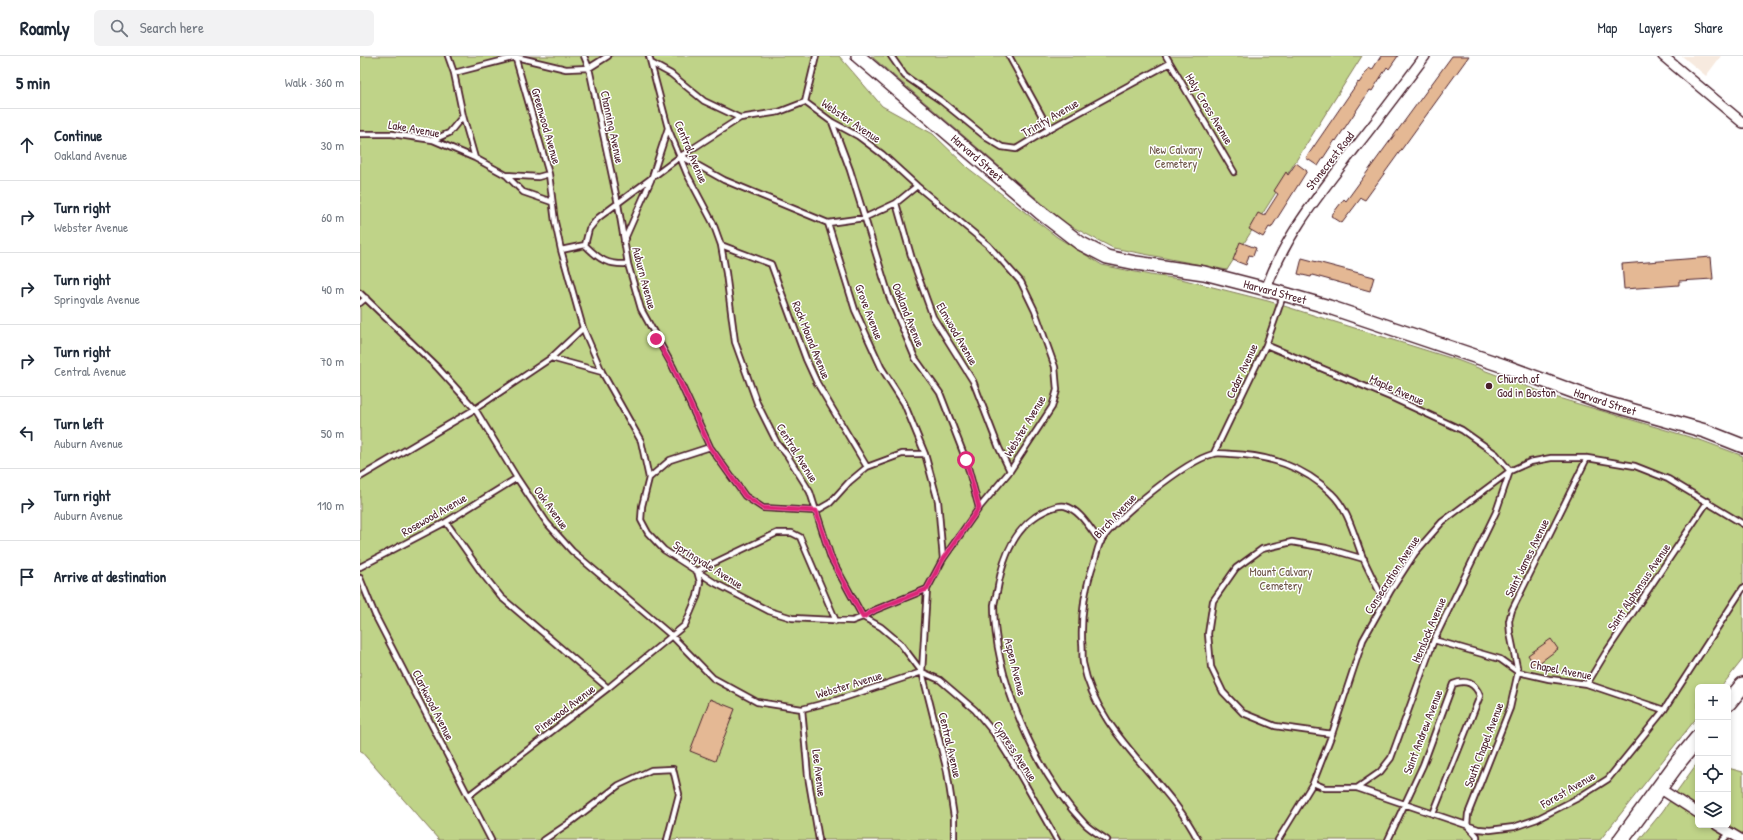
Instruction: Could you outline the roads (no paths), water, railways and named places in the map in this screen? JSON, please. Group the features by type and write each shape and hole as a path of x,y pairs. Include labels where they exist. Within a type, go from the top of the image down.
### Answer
{"main road":[{"name":"Harvard Street","path":"858,56 1035,208 1080,244 1107,257 1136,263 1204,273 1329,307 1507,367 1602,402 1705,431 1743,446"},
{"path":"1731,699 1743,685"},
{"path":"1621,840 1695,742"}],"street":[{"name":"Stonecrest Road","path":"1266,289 1290,235 1425,56"},
{"path":"1662,56 1743,122"},
{"path":"1659,788 1695,811"},
{"path":"1722,828 1742,840"}],"lane":[{"path":"448,56 454,73 463,116 475,158"},
{"name":"Channing Avenue","path":"584,56 589,68 618,204"},
{"path":"454,73 516,57 566,69 589,68 608,56"},
{"name":"Central Avenue","path":"649,56 668,128 681,156 687,174 712,223 721,245 735,342 745,374 757,403 777,443 787,455 810,492 831,558 863,617 880,627 900,643 922,672 947,771 954,817 954,840"},
{"path":"585,245 589,229 598,218 651,180 681,156 740,118 779,112 805,102 816,56"},
{"name":"Trinity Avenue","path":"891,56 905,76 940,100 987,138 1002,147 1016,149 1049,129 1170,63"},
{"path":"1009,56 1049,129"},
{"name":"Holy Cross Avenue","path":"1166,56 1234,172"},
{"name":"Greenwood Avenue","path":"516,57 549,174 552,202"},
{"path":"651,62 671,74 704,101 740,118"},
{"name":"Webster Avenue","path":"758,702 802,709 837,700 922,672 927,589 943,559 979,508 1010,471 1052,407 1057,390 1055,367 1035,311 1021,282 988,245 917,186 882,154 858,136 832,122 805,102"},
{"path":"433,140 449,133 463,116"},
{"name":"Oakland Avenue","path":"832,122 850,170 889,296 915,358 940,393 966,460 979,508"},
{"path":"624,241 651,180 668,128"},
{"name":"Lake Avenue","path":"360,134 392,134 433,140 475,158 506,175 522,192 552,202"},
{"path":"681,156 724,180 828,223 864,218 896,203 917,186"},
{"name":"Lake Avenue","path":"506,175 538,177 549,174"},
{"path":"360,477 475,409 551,358 583,328 561,250 552,202"},
{"name":"Elmwood Avenue","path":"896,203 912,259 933,317 973,381 999,448 1010,471"},
{"name":"Auburn Avenue","path":"618,204 628,264 641,309 656,339 673,367 710,447 745,496 763,508 816,511"},
{"name":"Grove Avenue","path":"828,223 855,310 881,367 904,403 925,454 938,501 943,559"},
{"path":"561,250 585,245"},
{"path":"585,245 598,259 614,265 628,264"},
{"name":"Rock Mound Avenue","path":"721,245 771,264 806,359 817,384 867,466"},
{"name":"Oak Avenue","path":"360,293 437,367 475,409 517,478 547,523 572,551 672,636 713,678 758,702"},
{"name":"Cedar Avenue","path":"1214,453 1266,345 1284,294"},
{"path":"360,303 366,298"},
{"name":"Springvale Avenue","path":"583,328 602,372 641,441 649,478 642,506 641,520 648,533 664,550 740,596 769,610 792,618 852,621 927,589"},
{"name":"Maple Avenue","path":"1266,345 1395,399 1462,430 1496,454 1510,471"},
{"path":"551,358 602,372"},
{"path":"649,478 670,460 710,447"},
{"name":"Birch Avenue","path":"1198,840 1189,821 1115,730 1095,701 1083,663 1082,622 1086,585 1101,542 1121,520 1151,492 1182,468 1214,453 1243,454 1281,461 1310,476 1332,494 1347,515 1364,559 1384,601"},
{"path":"816,511 830,503 849,482 867,466 902,454 925,454"},
{"name":"Consecration Avenue","path":"1278,840 1313,782 1332,734 1363,640 1384,601 1415,553 1442,522 1510,471 1530,462 1551,458 1587,458 1635,466 1668,478 1743,524"},
{"name":"Saint James Avenue","path":"1518,672 1510,633 1509,621 1512,610 1587,458"},
{"name":"Hemlock Avenue","path":"1357,788 1380,772 1391,758 1434,640 1496,512 1510,471"},
{"name":"Rosewood Avenue","path":"360,567 446,522 517,478"},
{"name":"Saint Alphonsus Avenue","path":"1588,684 1605,654 1708,502"},
{"name":"Aspen Avenue","path":"1101,542 1078,513 1065,506 1054,506 1036,515 1017,534 1002,565 994,604 998,649 1009,692 1028,738 1056,788 1086,824 1107,840"},
{"path":"446,522 480,572 501,597 608,688"},
{"path":"697,571 776,533 792,533 800,537 836,621"},
{"path":"1332,734 1275,726 1243,713 1223,692 1211,667 1208,634 1213,601 1236,568 1262,549 1292,542 1326,548 1364,559"},
{"name":"Pinewood Avenue","path":"468,796 608,688 685,625 698,597 700,582 697,571"},
{"name":"Clarkwood Avenue","path":"360,578 375,615 491,840"},
{"name":"Forest Avenue","path":"1313,782 1325,788 1357,788 1478,829 1490,830 1514,827 1537,819 1578,798 1608,779 1664,710 1743,588"},
{"name":"Chapel Avenue","path":"1434,640 1500,659 1518,672 1549,679 1588,684 1664,710"},
{"name":"Cypress Avenue","path":"922,672 940,680 975,710 994,733 1016,768 1055,839"},
{"name":"South Chapel Avenue","path":"1467,825 1468,814 1510,708 1518,672"},
{"name":"Saint Andrew Avenue","path":"1405,804 1423,765 1453,684 1458,682 1469,682 1477,688 1480,696 1434,814"},
{"name":"Lee Avenue","path":"802,709 808,776 818,840"},
{"path":"544,840 619,786 650,770 673,769 678,794 667,840"},
{"path":"1388,840 1405,804"},
{"path":"1467,825 1477,836 1477,840"},
{"path":"1723,840 1730,833"}],"place":[{"name":"Church of God in Boston","path":"1489,386"}],"park label":[{"name":"New Calvary Cemetery","path":"1176,157"},
{"name":"Mount Calvary Cemetery","path":"1281,579"}]}
